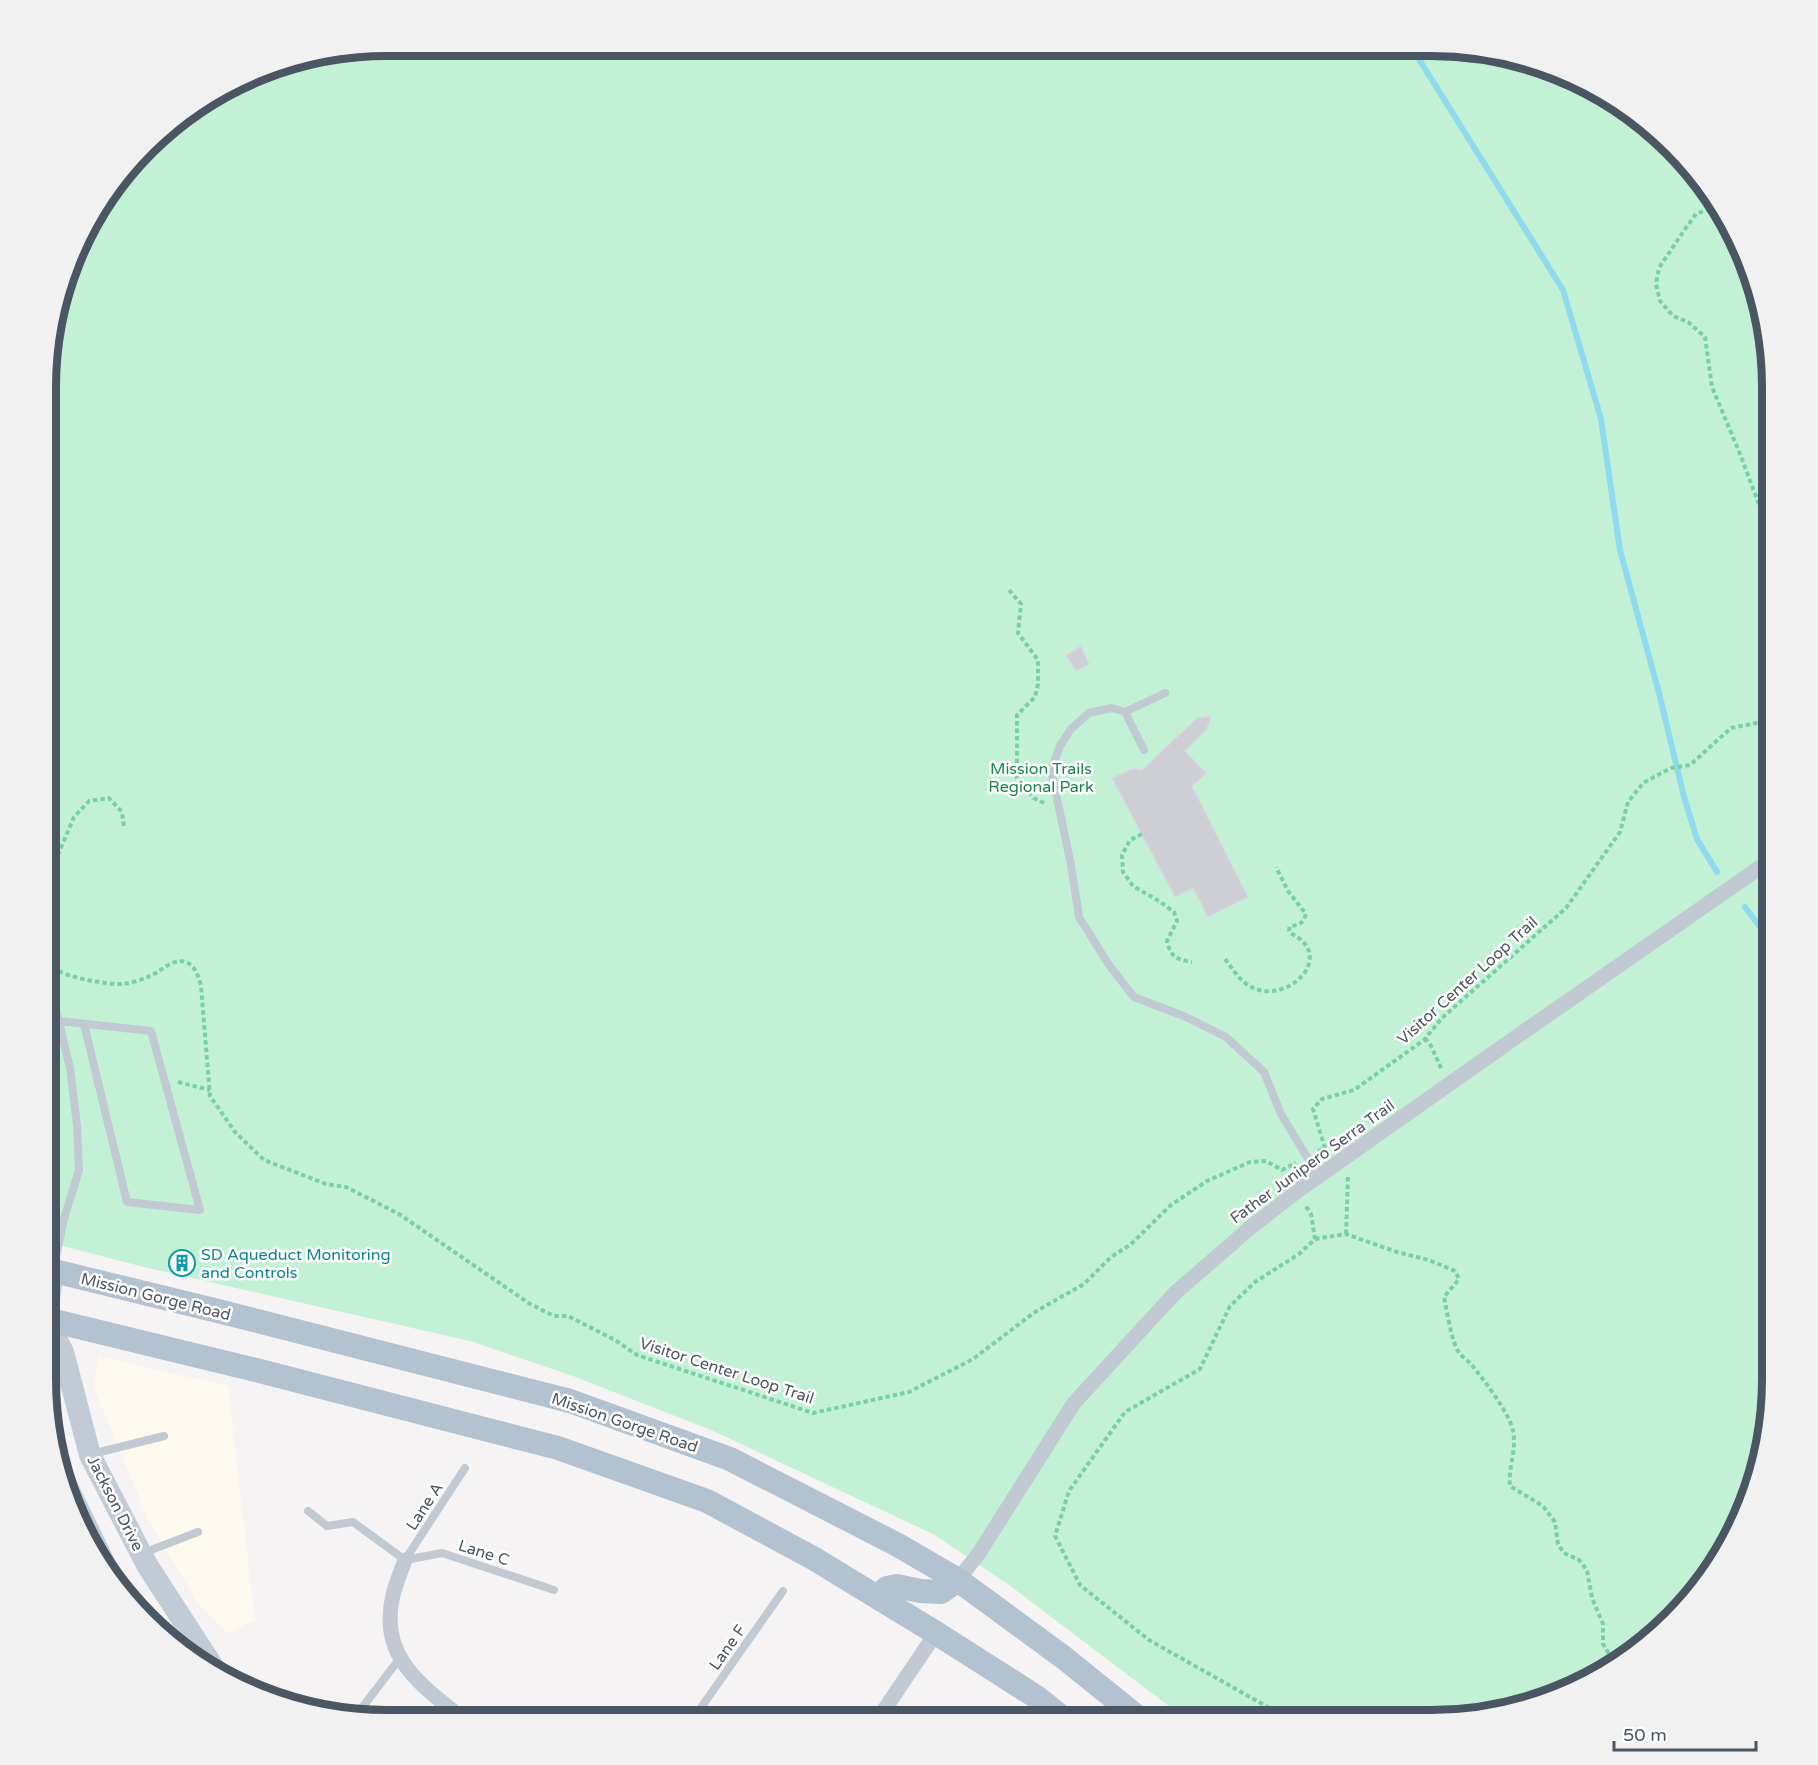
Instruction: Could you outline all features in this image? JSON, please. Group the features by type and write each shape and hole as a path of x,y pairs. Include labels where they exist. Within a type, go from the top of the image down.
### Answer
{"main road":[{"name":"Mission Gorge Road","path":"55,1271 570,1401 730,1459 896,1544 958,1580 1129,1710"},
{"path":"55,1321 256,1370 558,1448 707,1501 813,1558 936,1633 1035,1696 1053,1710"},
{"name":"Jackson Drive","path":"55,1336 63,1352 90,1455 141,1554 206,1656"},
{"path":"877,1597 887,1588 897,1586 920,1591 941,1592 958,1580"}],"street":[{"name":"Father Junipero Serra Trail","path":"958,1580 979,1553 1074,1403 1175,1293 1251,1227 1296,1192 1762,866"},
{"path":"405,1560 390,1611 392,1635 400,1658 416,1680 452,1710"},
{"path":"884,1710 936,1633"}],"lane":[{"path":"1165,693 1125,712 1112,708 1089,713 1071,729 1059,746 1051,770 1079,917 1109,965 1134,997 1186,1017 1226,1037 1264,1072 1281,1114 1319,1177"},
{"path":"1125,712 1144,750"},
{"path":"55,1005 70,1068 77,1125 78,1170 55,1252"},
{"path":"59,1022 84,1024 151,1030 200,1210 127,1202 84,1024"},
{"path":"90,1455 164,1436"},
{"name":"Lane A","path":"405,1560 465,1468"},
{"path":"308,1511 327,1526 353,1522 405,1560"},
{"path":"141,1554 198,1532"},
{"name":"Lane C","path":"405,1560 442,1552 554,1590"},
{"name":"Lane F","path":"699,1710 783,1591"},
{"path":"361,1709 400,1658"}],"path":[{"path":"1710,209 1696,214 1685,229 1659,268 1656,284 1659,301 1673,316 1688,322 1705,337 1712,387 1762,512"},
{"path":"1009,590 1021,604 1018,633 1038,660 1038,684 1035,697 1017,715 1017,778 1034,798 1046,804 1058,803"},
{"name":"Visitor Center Loop Trail","path":"55,969 63,974 88,980 122,984 150,976 171,964 180,962 192,965 198,973 201,986 210,1096 235,1132 264,1160 326,1184 346,1187 399,1214 530,1304 554,1316 568,1316 615,1340 637,1355 813,1413 909,1392 973,1359 1035,1312 1084,1284 1111,1257 1130,1245 1171,1205 1207,1181 1250,1162 1266,1161 1282,1170 1324,1148 1313,1108 1322,1099 1354,1090 1425,1038 1442,1018 1566,908 1620,832 1628,802 1643,783 1671,768 1690,765 1731,728 1762,722"},
{"path":"55,860 74,817 89,801 109,798 122,812 124,827"},
{"path":"1142,834 1130,840 1122,855 1123,872 1133,886 1174,912 1178,921 1167,941 1170,952 1178,960 1192,962"},
{"path":"1225,959 1240,979 1257,990 1276,992 1304,976 1310,964 1310,953 1307,945 1289,930 1290,926 1299,925 1304,921 1306,914 1288,891 1276,867"},
{"path":"1425,1038 1450,1083"},
{"path":"166,1086 175,1082 210,1090"},
{"path":"1324,1148 1339,1162 1348,1176 1346,1234"},
{"path":"1296,1192 1311,1214 1315,1239"},
{"path":"1273,1710 1149,1640 1080,1585 1055,1536 1069,1491 1125,1412 1200,1370 1230,1306 1255,1282 1299,1254 1315,1239 1346,1234 1397,1252 1429,1260 1455,1271 1459,1279 1444,1297 1451,1328 1458,1350 1472,1365 1501,1406 1513,1431 1510,1486 1543,1506 1555,1522 1558,1544 1564,1553 1579,1560 1587,1570 1592,1598 1603,1624 1603,1644 1611,1656"}],"shaded area":[{"path":"98,1356 228,1386 255,1621 226,1633 197,1602 147,1517 93,1386"}],"green space":[{"name":"Mission Trails Regional Park","path":"365,56 1453,56 1496,62 1538,73 1597,100 1633,124 1666,152 1707,203 1728,240 1745,280 1756,322 1762,365 1762,1400 1756,1443 1745,1485 1718,1544 1694,1580 1666,1613 1615,1654 1578,1675 1538,1692 1475,1707 1432,1710 1174,1710 1009,1585 935,1535 711,1430 573,1376 470,1341 144,1267 55,1244 56,365 62,322 73,280 100,221 124,185 152,152 203,111 240,90 280,73 322,62"}],"building":[{"path":"1081,646 1089,664 1076,671 1066,655"},
{"path":"1211,716 1207,729 1185,751 1206,773 1192,786 1248,897 1208,917 1193,888 1175,897 1112,778 1134,768 1142,770 1197,718"}],"waterway":[{"path":"1417,56 1563,290 1601,419 1620,550 1659,693 1684,797 1697,839 1717,872"},
{"path":"1745,907 1762,930"}],"place":[{"name":"SD Aqueduct Monitoring and Controls","path":"182,1263"}]}
